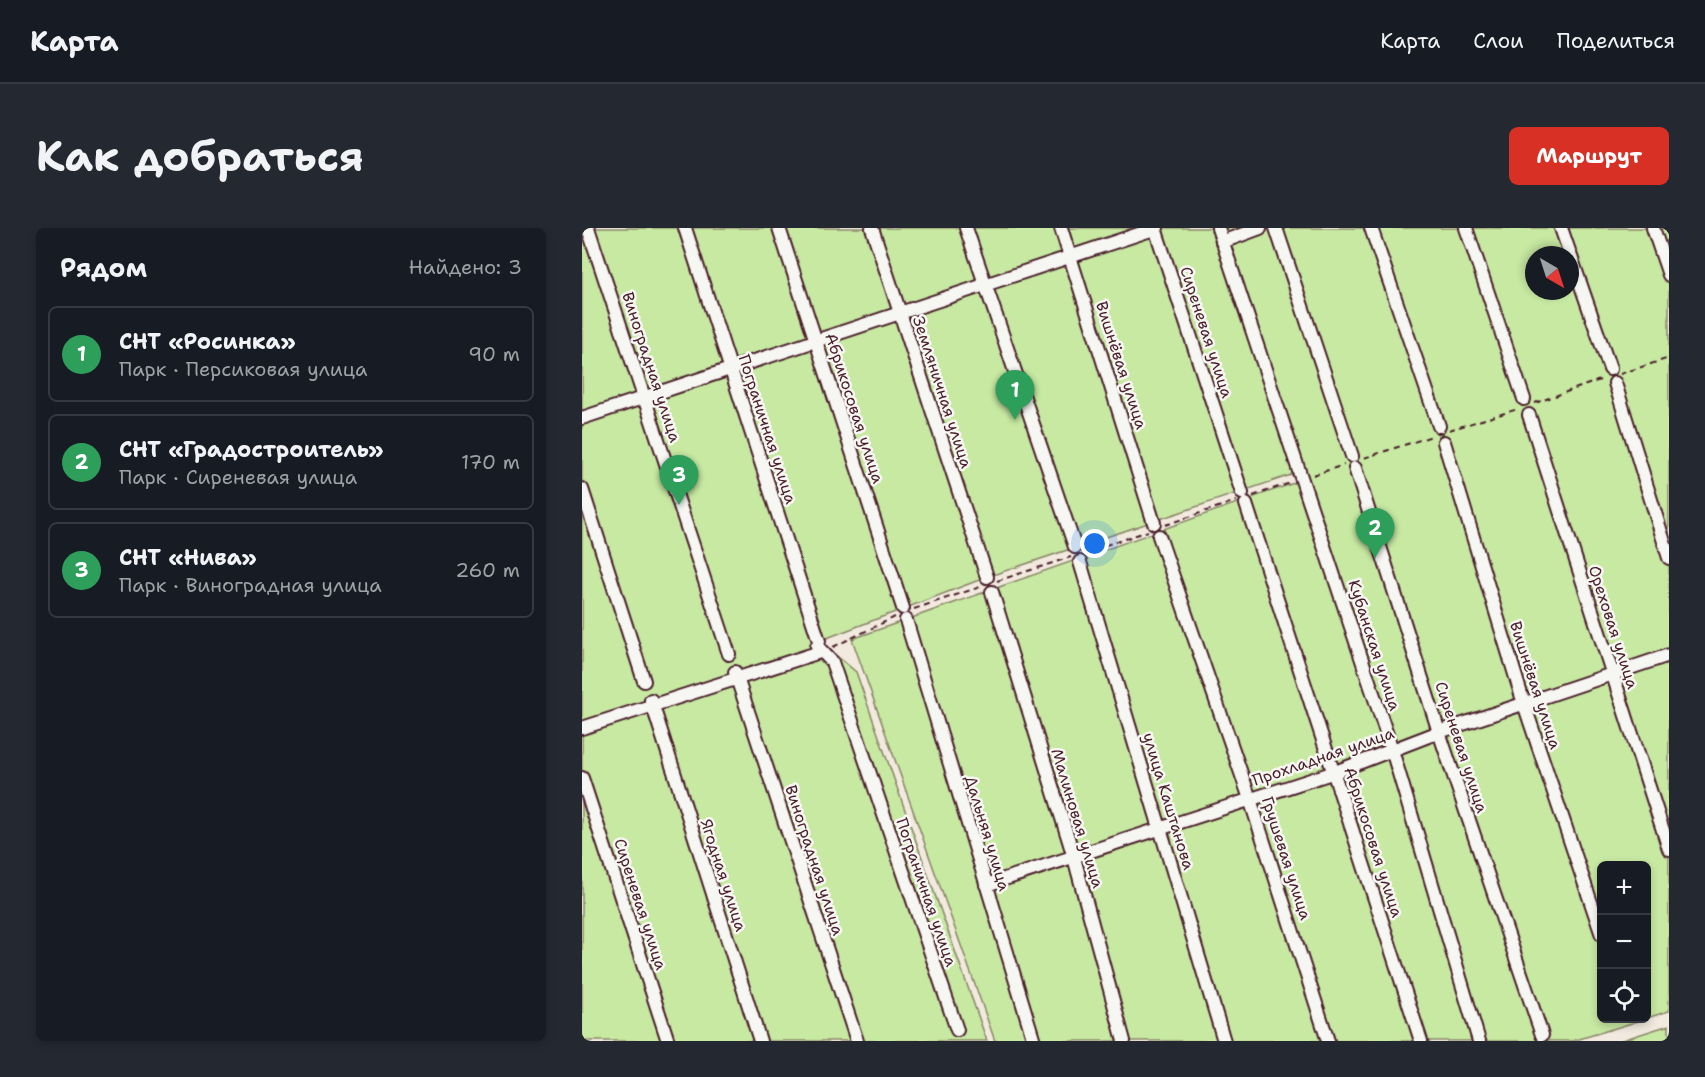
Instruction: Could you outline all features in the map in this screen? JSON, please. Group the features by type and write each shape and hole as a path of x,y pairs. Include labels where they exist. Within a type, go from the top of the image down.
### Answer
{"street":[{"name":"Виноградная улица","path":"588,228 729,654"},
{"name":"Пограничная улица","path":"685,228 819,647 832,662 957,1030"},
{"name":"Абрикосовая улица","path":"779,228 910,633"},
{"name":"Земляничная улица","path":"872,228 985,572"},
{"path":"966,228 1074,544"},
{"name":"Вишнёвая улица","path":"1061,228 1152,517"},
{"path":"582,418 1156,228"},
{"name":"Сиреневая улица","path":"1156,228 1250,517"},
{"name":"Кубанская улица","path":"1218,228 1392,750 1479,1041"},
{"path":"1222,242 1260,228"},
{"name":"Сиреневая улица","path":"1276,228 1439,732 1542,1035"},
{"path":"1371,228 1439,426"},
{"path":"1466,228 1524,399"},
{"path":"1561,228 1611,369"},
{"path":"1653,228 1669,275"},
{"path":"1615,383 1669,558"},
{"name":"Ореховая улица","path":"1529,415 1669,849"},
{"name":"Вишнёвая улица","path":"1444,442 1524,704 1597,920"},
{"path":"582,489 644,681"},
{"name":"Абрикосовая улица","path":"1250,517 1335,771 1421,1041"},
{"name":"Грушевая улица","path":"1159,536 1250,799 1328,1041"},
{"name":"улица Каштанова","path":"1081,566 1224,1041"},
{"name":"Малиновая улица","path":"992,592 1073,854 1124,1041"},
{"name":"Дальняя улица","path":"910,633 1034,1041"},
{"path":"582,728 652,703 738,680 819,647"},
{"name":"Прохладная улица","path":"986,885 1073,854 1335,771 1439,732 1669,655"},
{"name":"Виноградная улица","path":"738,680 857,1041"},
{"name":"Ягодная улица","path":"652,703 760,1041"},
{"name":"Сиреневая улица","path":"582,778 668,1041"}],"green space":[{"path":"582,228 1218,228 1300,472 987,577 819,641 856,672 987,1041 582,1041"},
{"path":"1225,228 1669,228 1669,1011 1651,1017 1651,861 1597,861 1597,1023 1632,1023 1573,1041 995,1041 852,639 1308,478"},
{"path":"1669,1025 1669,1041 1619,1041"}],"place":[{"name":"СНТ «Росинка»","path":"1015,420"},
{"name":"СНТ «Нива»","path":"679,505"},
{"name":"СНТ «Градостроитель»","path":"1375,558"}]}
